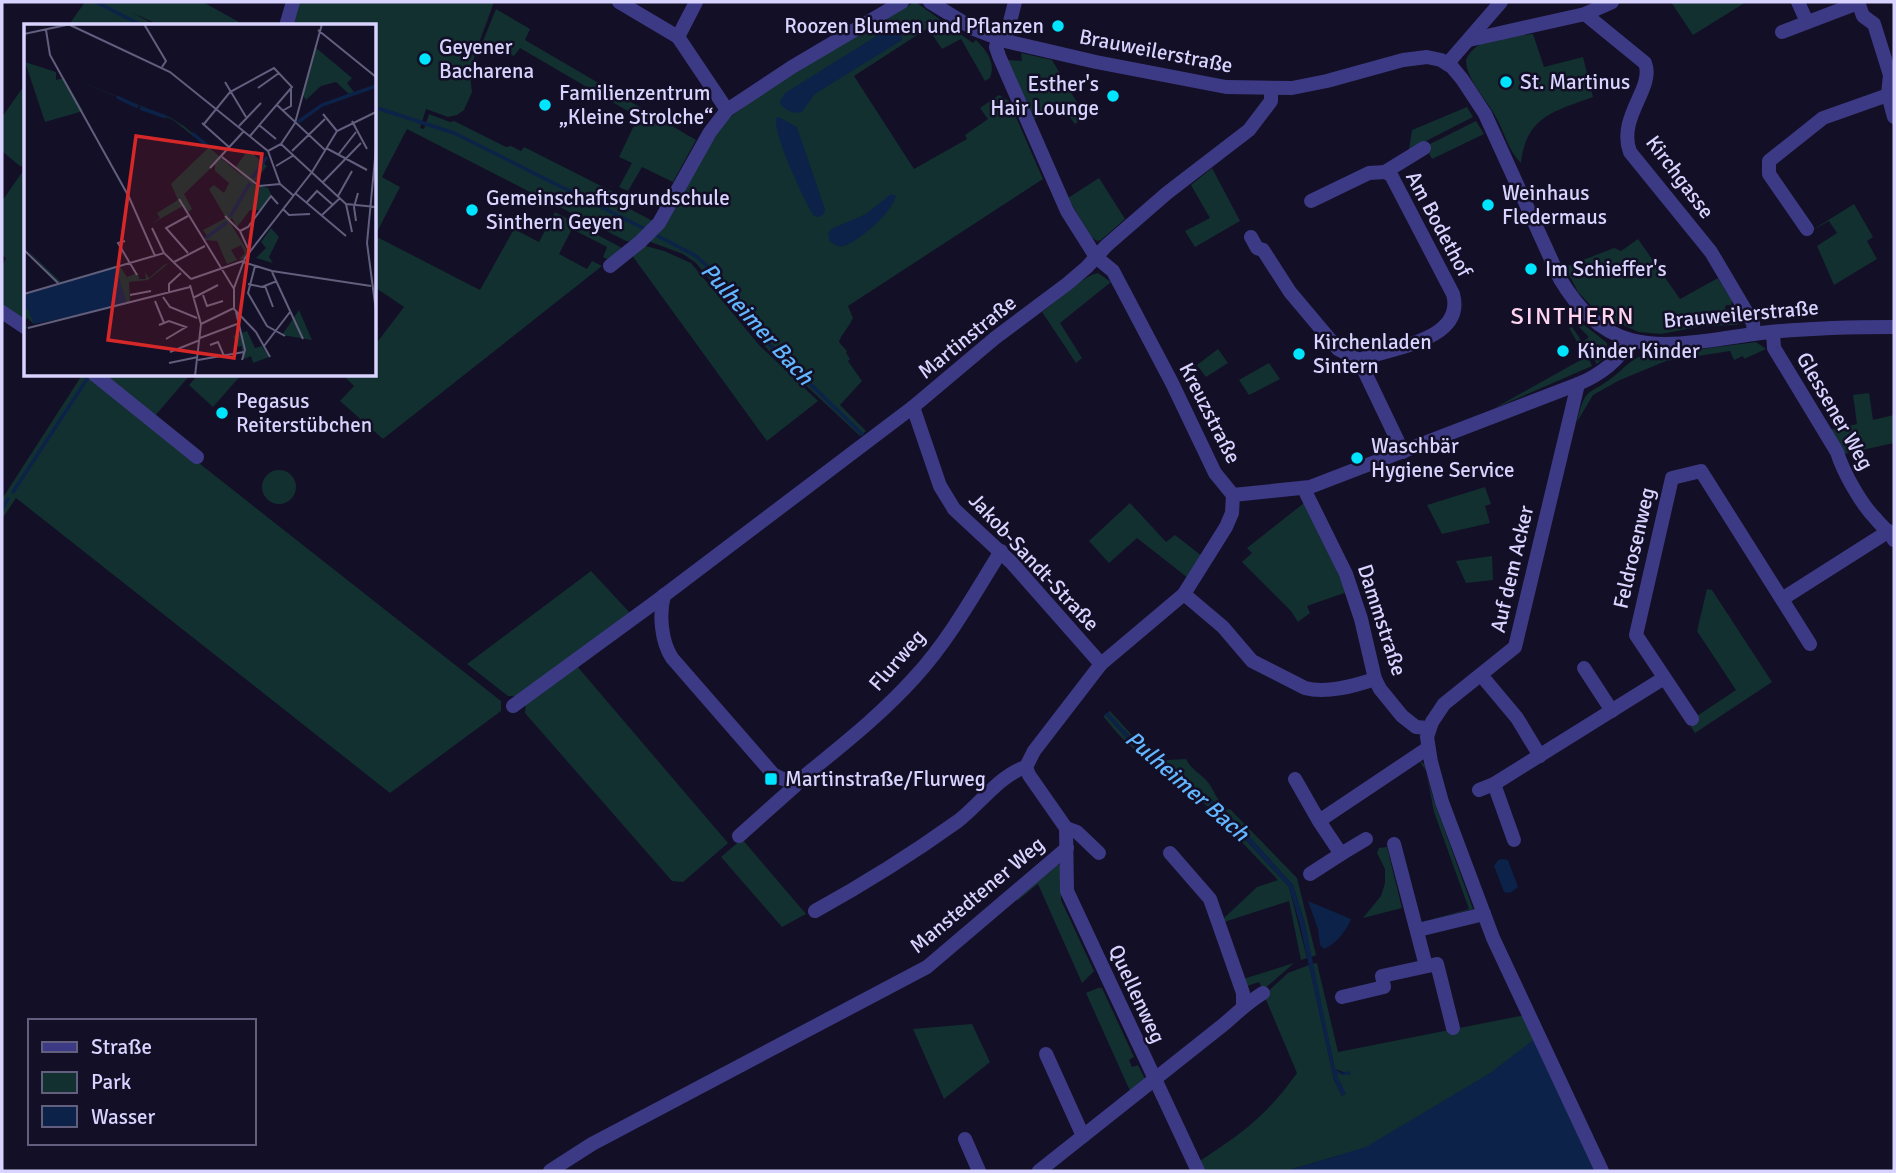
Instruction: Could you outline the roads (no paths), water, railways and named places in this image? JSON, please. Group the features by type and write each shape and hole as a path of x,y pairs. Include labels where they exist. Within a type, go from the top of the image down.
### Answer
{"street":[{"path":"287,24 293,2"},
{"path":"619,2 678,37 727,110"},
{"path":"678,37 696,2"},
{"path":"610,266 659,223 710,132 727,110 792,67 902,2"},
{"name":"Brauweilerstraße","path":"930,2 966,24 1002,40 1199,83 1271,89 1327,81 1396,61 1433,57 1448,63 1485,114 1560,279 1574,303 1597,324 1630,340 1671,344 1825,327 1894,327"},
{"path":"1002,40 1015,2"},
{"path":"1448,63 1501,2"},
{"path":"1469,40 1585,14 1612,2"},
{"path":"1798,2 1807,22"},
{"path":"1782,32 1858,2 1863,16 1874,24 1890,75 1888,95 1894,117"},
{"name":"Kirchgasse","path":"1585,14 1645,62 1648,74 1628,122 1628,147 1711,251 1753,323 1755,334"},
{"name":"Kreuzstraße","path":"1002,40 996,47 999,56 1057,191 1096,257 1113,271 1215,472 1233,495 1304,489 1403,452 1601,373 1625,350 1630,340"},
{"name":"Martinstraße","path":"513,706 913,407 995,338 1067,284 1105,246 1167,193 1249,130 1270,101 1271,89"},
{"path":"1807,229 1769,174 1768,163 1780,150 1824,118 1888,95"},
{"name":"Am Bodethof","path":"1311,201 1369,173 1385,172 1424,148"},
{"name":"Am Bodethof","path":"1359,360 1439,332 1450,322 1455,309 1452,294 1391,175 1385,172"},
{"path":"1251,237 1257,248 1263,250 1290,292 1338,349 1359,360 1403,452"},
{"path":"2,313 24,327"},
{"name":"Glessener Weg","path":"1773,332 1774,348 1837,452 1842,466 1874,518 1891,536"},
{"path":"96,376 197,457"},
{"name":"Auf dem Acker","path":"1428,728 1444,704 1515,647 1577,384"},
{"name":"Jakob-Sandt-Straße","path":"913,407 945,497 959,515 1001,551 1101,664"},
{"name":"Feldrosenweg","path":"1692,719 1636,635 1672,478 1702,471 1810,644"},
{"name":"Dammstraße","path":"1304,489 1346,574 1380,689 1402,716 1416,727 1428,728"},
{"path":"815,912 867,882 959,820 1014,772 1026,766 1034,751 1101,664 1184,594 1226,527 1232,513 1233,495"},
{"path":"1782,599 1875,539 1891,536"},
{"name":"Flurweg","path":"739,836 783,799 798,779 853,736 916,676 1001,551"},
{"path":"1184,594 1223,627 1252,661 1305,688 1335,689 1375,679"},
{"path":"659,599 665,644 672,658 773,774 785,780 798,779"},
{"path":"1584,668 1612,711"},
{"path":"1481,675 1517,719 1541,756"},
{"path":"1479,790 1541,756 1664,678"},
{"path":"1428,728 1428,748 1442,802 1484,914 1602,1171"},
{"path":"1319,821 1428,748"},
{"path":"1026,766 1029,775 1066,828 1077,832 1099,853"},
{"path":"1295,779 1341,854"},
{"path":"1494,784 1514,840"},
{"name":"Quellenweg","path":"1066,828 1067,891 1198,1171"},
{"path":"1310,874 1366,839"},
{"path":"1394,844 1426,966"},
{"name":"Manstedtener Weg","path":"550,1171 592,1144 927,967 1067,848"},
{"path":"1170,853 1210,899 1243,993 1243,1005"},
{"path":"1418,930 1484,914"},
{"path":"1342,997 1384,986 1382,976 1437,964 1453,1028"},
{"path":"1039,1171 1239,1012 1243,1005 1263,993"},
{"path":"1046,1054 1083,1136"},
{"path":"965,1139 979,1171"}],"water":[{"path":"894,25 902,31 902,40 815,94 802,112 793,113 781,106 780,101 785,93"},
{"path":"779,117 797,127 825,209 824,214 819,217 814,216 809,208 788,163 776,127 776,118"},
{"path":"891,194 896,196 888,211 864,234 840,247 830,242 828,234 831,229 866,214"},
{"path":"1108,712 1140,748 1225,810 1293,885 1305,924 1335,1069 1342,1073 1350,1071 1351,1074 1336,1073 1346,1094 1342,1096 1334,1080 1289,887 1220,812 1138,751 1105,714"},
{"path":"1498,860 1508,860 1518,887 1510,893 1504,892 1494,866"},
{"path":"1308,901 1351,919 1333,944 1324,949 1320,945 1318,929"},
{"path":"1536,1038 1598,1171 1286,1171 1366,1147 1490,1073"}],"waterway":[{"name":"Pulheimer Bach","path":"96,2 139,24"},
{"name":"Pulheimer Bach","path":"376,108 454,133 647,230"},
{"name":"Pulheimer Bach","path":"654,234 696,256 707,266 770,345 862,434"},
{"path":"13,492 89,376"},
{"path":"2,509 8,499"}],"place":[{"name":"Roozen Blumen und Pflanzen","path":"1058,26"},
{"name":"Geyener Bacharena","path":"425,59"},
{"name":"St. Martinus","path":"1506,82"},
{"name":"Esther's Hair Lounge","path":"1113,96"},
{"name":"Familienzentrum „Kleine Strolche“","path":"545,105"},
{"name":"Weinhaus Fledermaus","path":"1488,205"},
{"name":"Gemeinschaftsgrundschule Sinthern Geyen","path":"472,210"},
{"name":"Im Schieffer's","path":"1531,269"},
{"name":"Kinder Kinder","path":"1563,351"},
{"name":"Kirchenladen Sintern","path":"1299,354"},
{"name":"Pegasus Reiterstübchen","path":"222,413"},
{"name":"Waschbär Hygiene Service","path":"1357,458"},
{"name":"Martinstraße/Flurweg","path":"771,779"}],"district":[{"name":"SINTHERN","path":"1573,316"}]}
